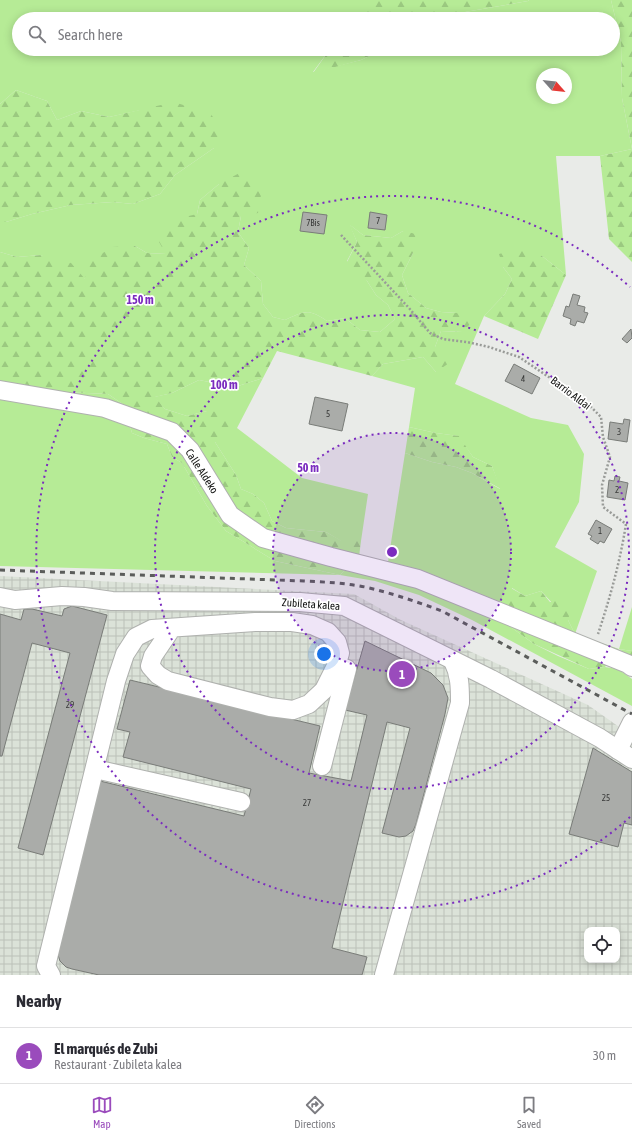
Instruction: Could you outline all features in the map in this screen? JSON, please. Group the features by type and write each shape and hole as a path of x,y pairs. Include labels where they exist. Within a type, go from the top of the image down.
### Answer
{"street":[{"name":"Calle Aldeko","path":"0,390 104,408 172,432 190,450 230,515 263,538 418,579 592,650"},
{"name":"Zubileta kalea","path":"0,597 15,600 62,596 112,601 300,602 344,606 361,613 498,683 600,738 625,754"},
{"path":"254,602 255,622"},
{"path":"51,975 46,966 116,681 126,654 136,637 152,629 255,622 292,622 312,624 328,632 337,642 340,653 336,666 324,690 309,704 293,710 270,707 168,681 158,675 150,666 153,656 172,628"},
{"path":"592,650 632,667"},
{"path":"384,975 460,703 459,678 453,661"},
{"path":"322,766 347,669 336,666"},
{"path":"625,754 632,722"},
{"path":"95,769 240,802"}],"path":[{"name":"Barrio Aldai","path":"341,235 409,308 430,333 443,339 489,347 518,357 586,402 601,417 603,437 610,457 602,485 603,507 626,524 622,549 613,585 592,650"}],"shaded area":[{"path":"0,576 354,594 401,620 588,705 632,736 632,975 0,975"}],"green space":[{"path":"0,0 364,0 364,12 12,12 12,56 325,56 313,72 361,60 369,56 620,56 620,38 622,98 632,149 600,156 556,156 566,275 542,256 503,267 512,279 505,294 484,316 455,384 531,418 568,425 584,454 579,502 555,547 597,571 575,634 568,620 541,591 525,596 512,588 508,625 534,644 589,669 605,667 618,669 632,679 632,706 472,620 419,595 375,581 340,575 359,557 388,562 405,453 472,473 500,489 492,466 473,457 458,436 409,427 415,388 372,376 383,364 423,357 436,372 435,347 441,331 462,332 457,313 441,312 426,308 408,293 402,275 413,253 403,231 391,238 363,235 350,225 357,242 347,261 367,281 376,295 388,305 395,319 380,332 360,330 345,318 327,321 315,314 306,312 285,320 273,317 263,304 261,281 244,265 249,248 238,232 241,216 219,184 200,200 197,214 166,254 147,253 135,246 85,279 41,255 17,257 0,252 0,222 6,222 71,205 113,202 133,204 160,194 175,175 214,148 141,110 109,117 81,111 57,120 47,101 16,90 0,104"},
{"path":"364,0 529,0 465,12 364,12"},
{"path":"529,0 611,0 614,12 465,12"},
{"path":"611,0 632,0 632,149 622,98 620,12 614,12"},
{"path":"325,56 369,56 361,60 313,73"},
{"path":"16,90 47,101 57,120 81,111 109,117 174,102 211,114 222,132 214,148 175,175 160,194 133,204 113,202 71,205 6,222 0,222 0,104"},
{"path":"632,149 632,262 609,239 600,156"},
{"path":"245,170 261,195 258,213 241,216 238,232 249,248 244,265 261,281 263,304 273,317 285,320 306,312 315,314 327,321 345,318 360,330 380,332 395,319 388,305 376,295 367,281 353,274 347,262 357,242 349,224 363,235 391,238 403,231 416,234 413,253 402,275 408,293 426,308 441,312 457,313 475,319 462,332 441,331 435,347 452,361 436,372 423,357 383,364 372,376 277,351 263,378 235,387 199,380 172,393 155,397 165,409 187,416 207,411 223,412 237,428 215,442 236,475 241,489 253,494 264,503 272,521 286,528 326,532 342,541 361,541 359,557 340,575 275,561 226,531 207,506 182,463 172,457 167,444 132,433 124,405 108,394 44,391 0,383 0,252 17,257 41,255 71,263 85,279 86,264 112,247 135,246 147,253 166,254 159,242 176,219 197,214 200,200 219,184"},
{"path":"517,249 542,256 566,275 538,339 484,316 505,294 512,279 503,267 499,254"},
{"path":"263,378 237,428 302,478 368,494 361,541 341,541 326,532 286,528 272,521 264,503 253,494 241,489 236,475 215,442 207,411 187,416 165,409 154,397 172,393 199,380 235,387"},
{"path":"0,383 44,391 108,394 124,405 132,433 167,444 172,457 182,463 207,506 226,531 275,561 340,575 0,566"},
{"path":"409,427 459,436 473,457 492,466 501,489 472,473 456,467 432,462 405,453"},
{"path":"511,588 525,596 541,591 550,602 563,599 571,608 568,620 575,634 619,649 605,667 589,669 534,644 508,625 505,598"},
{"path":"632,607 632,651 619,649"},
{"path":"619,649 632,651 632,658"}],"building":[{"path":"303,212 327,215 324,234 300,231"},
{"path":"370,212 387,215 385,230 368,228"},
{"path":"573,294 580,296 577,305 585,307 584,312 588,313 584,323 577,321 575,326 570,324 571,319 563,316 566,306 569,307"},
{"path":"631,329 632,338 627,343 622,339"},
{"path":"514,364 540,378 532,394 505,381"},
{"path":"315,397 348,404 342,431 309,424"},
{"path":"624,419 630,420 627,442 608,439 610,422 623,424"},
{"path":"615,476 620,477 619,481 628,483 625,500 607,497 609,480 614,481"},
{"path":"596,520 612,529 604,543 600,541 598,544 590,539 592,536 588,534"},
{"path":"72,606 107,615 43,855 18,848 70,653 32,643 2,756 0,756 0,614 21,620 24,609 32,609 62,616 64,609"},
{"path":"365,641 431,673 443,685 448,698 416,824 413,831 406,836 399,837 382,833 410,728 387,722 332,948 367,957 362,975 99,975 66,967 60,961 58,955 100,781 244,816 251,789 123,757 130,732 117,729 130,680 320,726 309,773 351,781 367,715 345,710"},
{"path":"593,748 632,772 632,825 624,823 618,847 569,834"}],"railway":[{"path":"0,570 304,581 365,587 395,595 442,611 632,714"}],"place":[{"name":"El marqués de Zubi","path":"402,674"}]}
